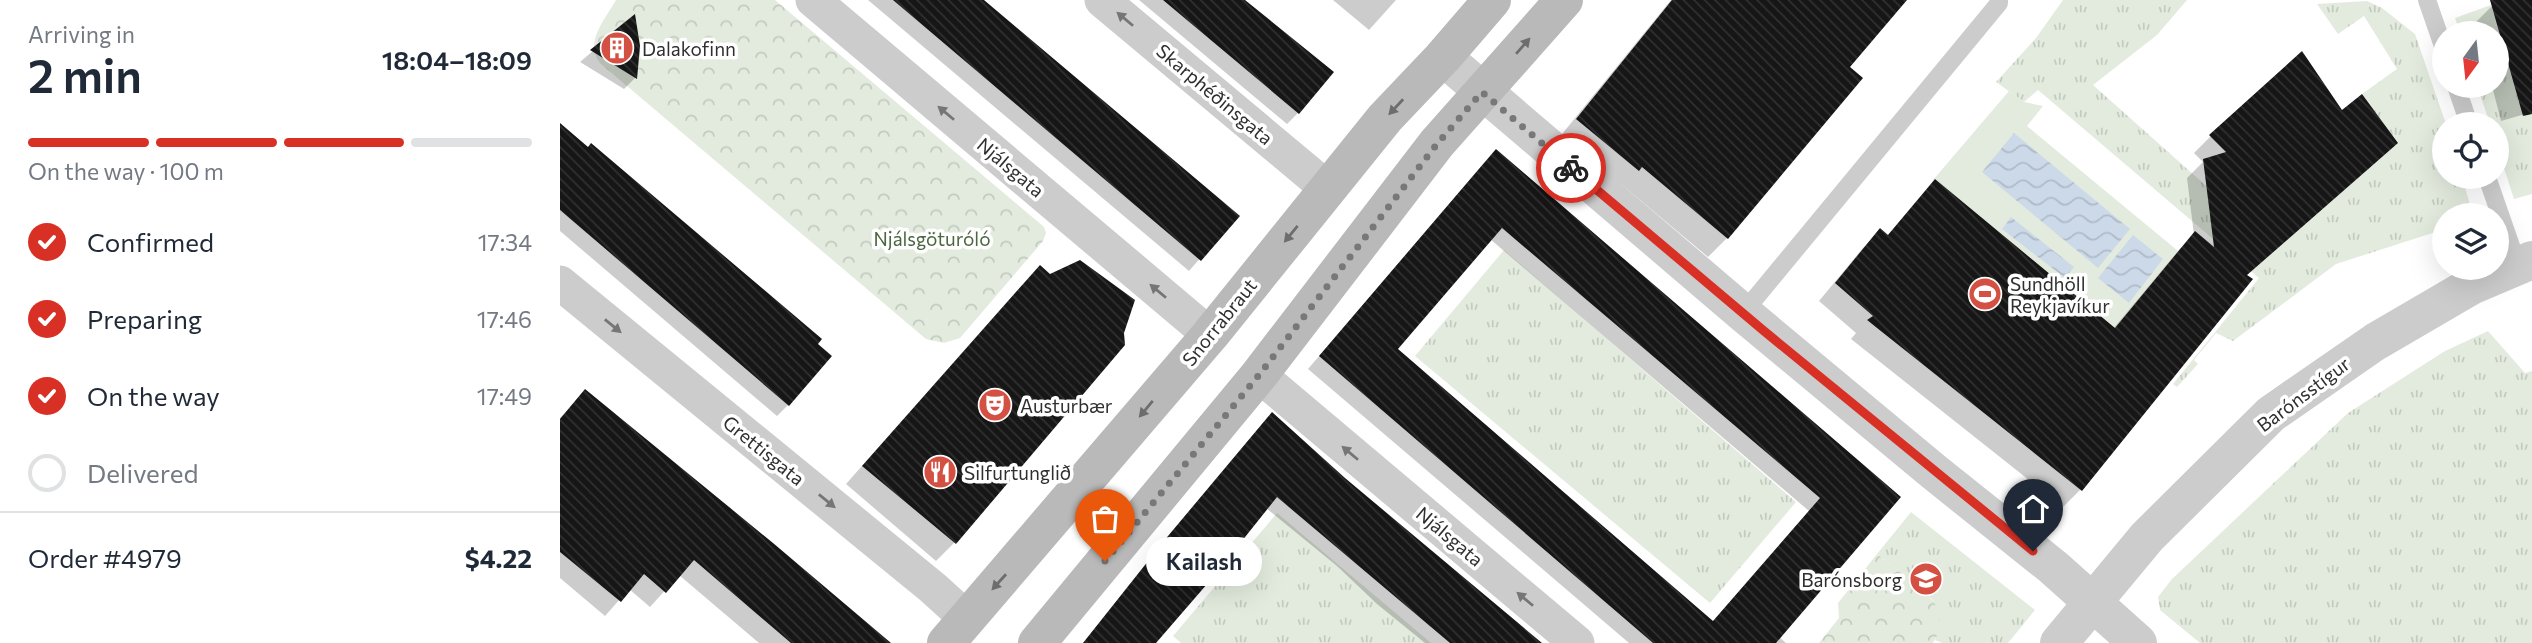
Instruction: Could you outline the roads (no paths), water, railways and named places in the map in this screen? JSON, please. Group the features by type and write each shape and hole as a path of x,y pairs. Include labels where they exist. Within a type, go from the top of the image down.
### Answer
{"main road":[{"name":"Snorrabraut","path":"956,631 1210,335 1385,118 1492,0"},
{"path":"1037,643 1259,375 1437,144 1563,0"}],"street":[{"name":"Njálsgata","path":"813,0 1210,335"},
{"name":"Skarphéðinsgata","path":"1102,0 1328,189"},
{"path":"1443,57 1743,313 2053,567 2138,643"},
{"name":"Barónsstígur","path":"2059,643 2147,537 2271,414 2375,342 2471,286 2525,263"},
{"name":"Grettisgata","path":"560,283 912,571 956,631"},
{"name":"Njálsgata","path":"1259,375 1577,643"}],"lane":[{"path":"1743,313 1999,0"},
{"path":"2427,0 2434,21"},
{"path":"2492,189 2525,263"}],"water":[{"path":"2014,133 2130,229 2098,268 1982,172"},
{"path":"2011,217 2074,267 2065,278 2002,229"},
{"path":"2133,235 2163,259 2129,303 2098,278"}],"place":[{"name":"Dalakofinn","path":"617,48"},
{"name":"Sundhöll Reykjavíkur","path":"1985,294"},
{"name":"Austurbær","path":"995,405"},
{"name":"Silfurtunglið","path":"940,472"},
{"name":"Kailash","path":"1105,561"},
{"name":"Barónsborg","path":"1926,579"}],"park label":[{"name":"Njálsgöturóló","path":"932,238"}]}
